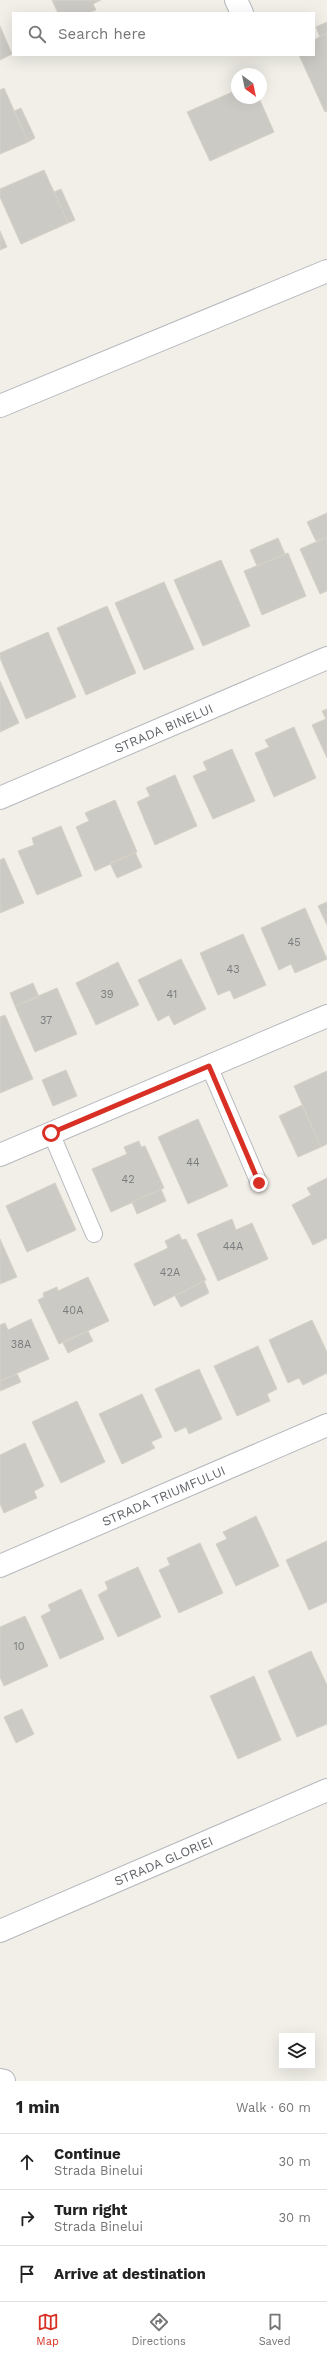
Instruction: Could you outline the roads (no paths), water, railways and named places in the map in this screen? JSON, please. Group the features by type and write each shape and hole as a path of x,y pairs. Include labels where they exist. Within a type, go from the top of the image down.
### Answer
{"street":[{"path":"236,0 242,12"},
{"path":"0,406 327,271"},
{"name":"STRADA BINELUI","path":"0,798 327,658"},
{"path":"0,1155 327,1016"},
{"name":"STRADA TRIUMFULUI","path":"0,1566 327,1425"},
{"name":"STRADA GLORIEI","path":"0,1931 327,1790"},
{"path":"0,2080 4,2081"}],"lane":[{"path":"209,1066 259,1183"},
{"path":"51,1133 94,1234"}]}
